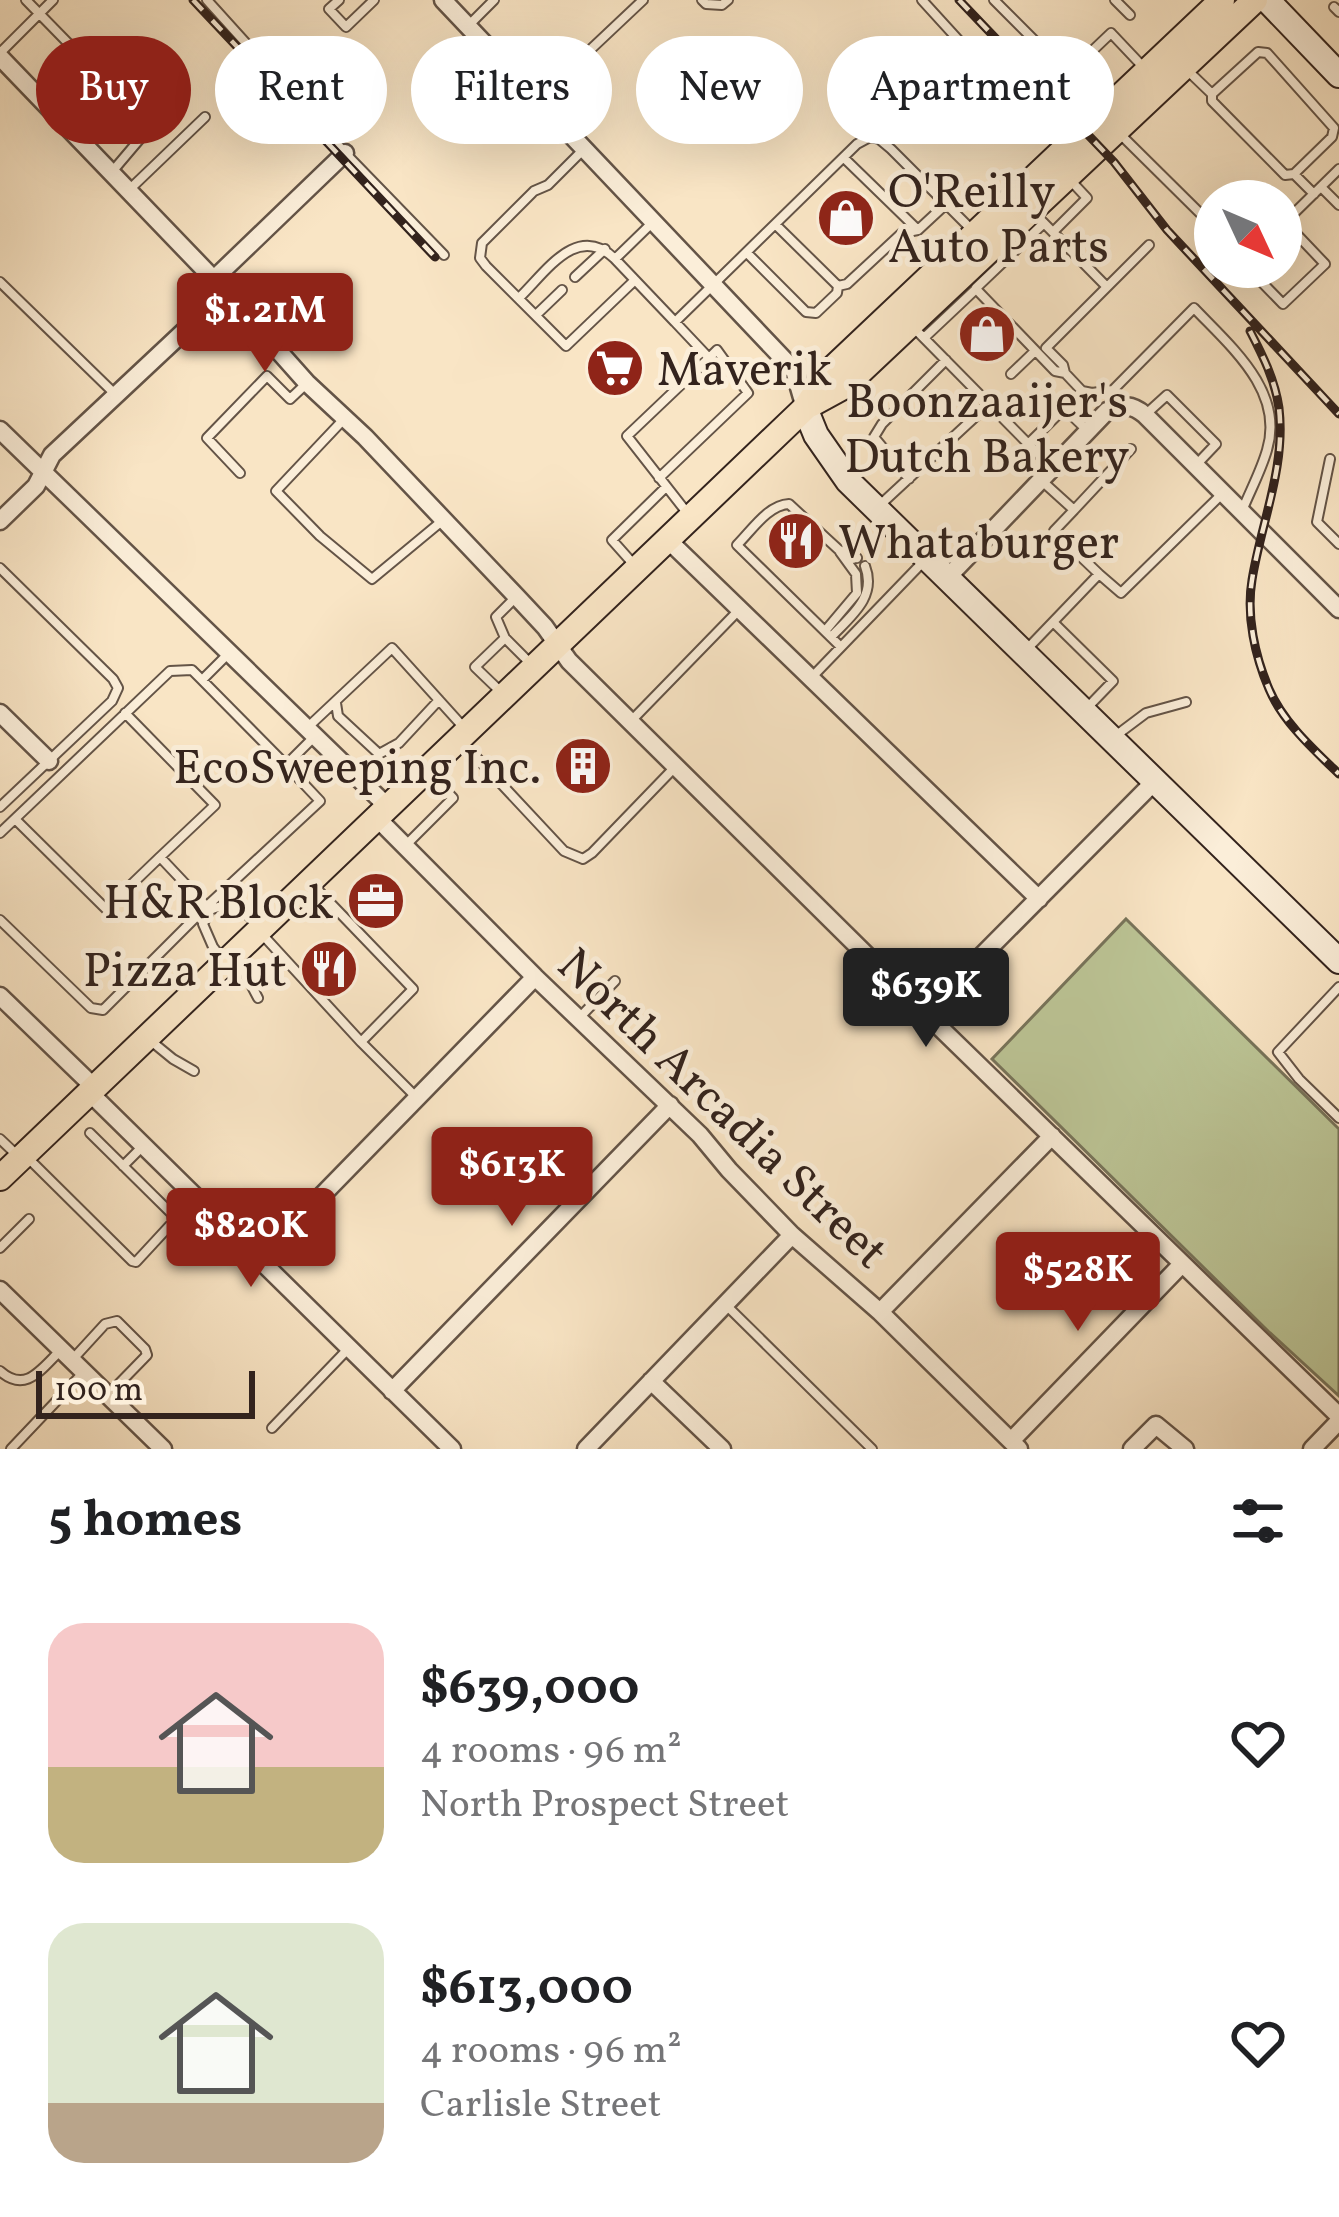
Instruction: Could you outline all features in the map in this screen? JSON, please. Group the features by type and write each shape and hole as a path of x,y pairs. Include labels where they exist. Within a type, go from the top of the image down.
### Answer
{"main road":[{"path":"805,408 845,386 917,331 1037,216 1066,163 1148,71 1222,0"},
{"path":"0,1178 805,408 831,370 975,233 1117,130 1255,0"}],"street":[{"path":"442,0 477,36"},
{"path":"1268,0 1339,75"},
{"path":"0,55 307,383 517,597 569,661 1182,1264 1336,1427 1312,1449"},
{"path":"579,144 794,370 817,435 848,481 1339,961"},
{"path":"0,521 36,486 52,455 117,396 345,153"},
{"path":"948,577 1088,431 1119,407 1138,408 1336,599"},
{"name":"North Arcadia Street","path":"0,430 311,732 382,812 405,846 670,1105 792,1235 880,1312 1015,1445"},
{"path":"668,539 1039,899"},
{"path":"0,713 49,761"},
{"path":"925,1013 1156,780"},
{"path":"259,1261 535,977"},
{"path":"0,996 143,1146 452,1449"},
{"path":"392,1390 670,1105"},
{"path":"880,1312 1052,1136"},
{"path":"586,1449 792,1235"},
{"path":"1015,1445 1182,1264"},
{"path":"0,1290 163,1449"},
{"path":"651,1381 722,1449"},
{"path":"1132,1449 1156,1424 1185,1449"}],"lane":[{"path":"26,0 150,127 111,172"},
{"path":"0,55 53,0"},
{"path":"207,0 444,256"},
{"path":"339,0 329,9 346,27 374,0"},
{"path":"468,26 494,0"},
{"path":"605,36 644,0"},
{"path":"702,0 722,5 728,0"},
{"path":"922,0 1066,163 1088,198 1053,232"},
{"path":"994,0 1068,74 1111,33 1148,71"},
{"path":"1115,0 1130,15"},
{"path":"1184,67 1285,175 1294,174 1332,137 1334,128 1267,53 1258,52 1212,94"},
{"path":"129,190 205,117"},
{"path":"1117,130 1194,207"},
{"path":"675,322 870,137 879,139 975,233"},
{"path":"584,149 482,243 481,258 566,346 635,280"},
{"path":"844,158 918,230"},
{"path":"1302,206 1339,170"},
{"path":"1294,174 1339,205"},
{"path":"838,286 847,284 902,233 918,230 946,204"},
{"path":"1037,216 1107,287"},
{"path":"616,259 653,222"},
{"path":"776,224 838,286"},
{"path":"1302,242 1325,264 1302,286"},
{"path":"519,298 567,250 582,244 605,249 709,358"},
{"path":"1149,245 1046,348 1082,391 1113,390 1194,308 1242,358 1269,412 1268,449 1242,511"},
{"path":"575,277 605,249"},
{"path":"747,253 806,312 816,313 838,286"},
{"path":"969,281 1055,371 1065,373"},
{"path":"0,282 117,396"},
{"path":"1267,288 1283,304 1300,288"},
{"path":"536,315 562,290"},
{"path":"917,331 1028,444 1074,510"},
{"path":"659,478 707,425 748,393 717,350 670,401 627,436 659,478 666,487 691,517"},
{"path":"1010,374 1036,351"},
{"path":"909,479 874,437 946,360"},
{"path":"240,473 207,438 267,376 290,399 307,383"},
{"path":"1113,390 1119,407"},
{"path":"1028,444 1082,391"},
{"path":"1145,415 1166,394 1216,444 1196,465"},
{"path":"877,509 989,404"},
{"path":"1064,408 1088,431"},
{"path":"344,418 276,491 320,536 372,579 444,520"},
{"path":"1131,449 1054,531 1121,593 1223,493"},
{"path":"1330,459 1317,522 1339,544"},
{"path":"638,568 612,540 666,487"},
{"path":"828,634 857,592 856,574 839,550 783,503 737,545 841,647"},
{"path":"828,634 866,596 869,581 861,562 839,550"},
{"path":"811,678 928,557"},
{"path":"0,568 118,688 112,701 0,807"},
{"path":"1024,651 1099,574"},
{"path":"517,597 496,617 505,638 534,667"},
{"path":"630,722 739,610"},
{"path":"1053,622 1113,681 1085,710"},
{"path":"504,695 475,667 505,638"},
{"path":"286,764 336,701 392,648 564,851 583,859 676,767"},
{"path":"202,680 229,653"},
{"path":"0,833 170,671 192,670 320,801 103,1010 91,1008 0,920"},
{"path":"336,701 338,716 379,754 399,743 439,700"},
{"path":"1113,737 1146,713 1186,702"},
{"path":"15,819 106,910 215,805 125,713"},
{"path":"405,846 453,798 426,770"},
{"path":"160,857 208,909"},
{"path":"310,882 413,988 361,1042"},
{"path":"208,909 223,904 242,909 417,1098"},
{"path":"208,909 203,924 213,947 230,958 258,998"},
{"path":"579,1018 615,981"},
{"path":"1339,987 1278,1052 1339,1118"},
{"path":"1327,999 1339,1011"},
{"path":"146,1037 194,1071"},
{"path":"0,1138 136,1262 168,1229 172,1214 90,1133"},
{"path":"123,1166 143,1146"},
{"path":"172,1214 191,1194"},
{"path":"0,1248 29,1219"},
{"path":"725,1304 872,1449"},
{"path":"11,1449 72,1360 105,1324 117,1321 147,1355 108,1395"},
{"path":"272,1428 349,1348"},
{"path":"0,1371 22,1382 72,1360"}],"green space":[{"path":"1126,919 1339,1129 1339,1396 992,1059"}],"railway":[{"path":"193,0 435,257"},
{"path":"959,0 1114,162 1167,230 1339,414"},
{"path":"1250,331 1275,388 1280,430 1276,473 1252,580 1253,636 1264,676 1282,713 1339,774"}],"place":[{"name":"O'Reilly Auto Parts","path":"846,218"},
{"name":"Boonzaaijer's Dutch Bakery","path":"987,334"},
{"name":"Maverik","path":"615,368"},
{"name":"Whataburger","path":"796,541"},
{"name":"EcoSweeping Inc.","path":"583,766"},
{"name":"H&R Block","path":"376,901"},
{"name":"Pizza Hut","path":"329,969"}]}
